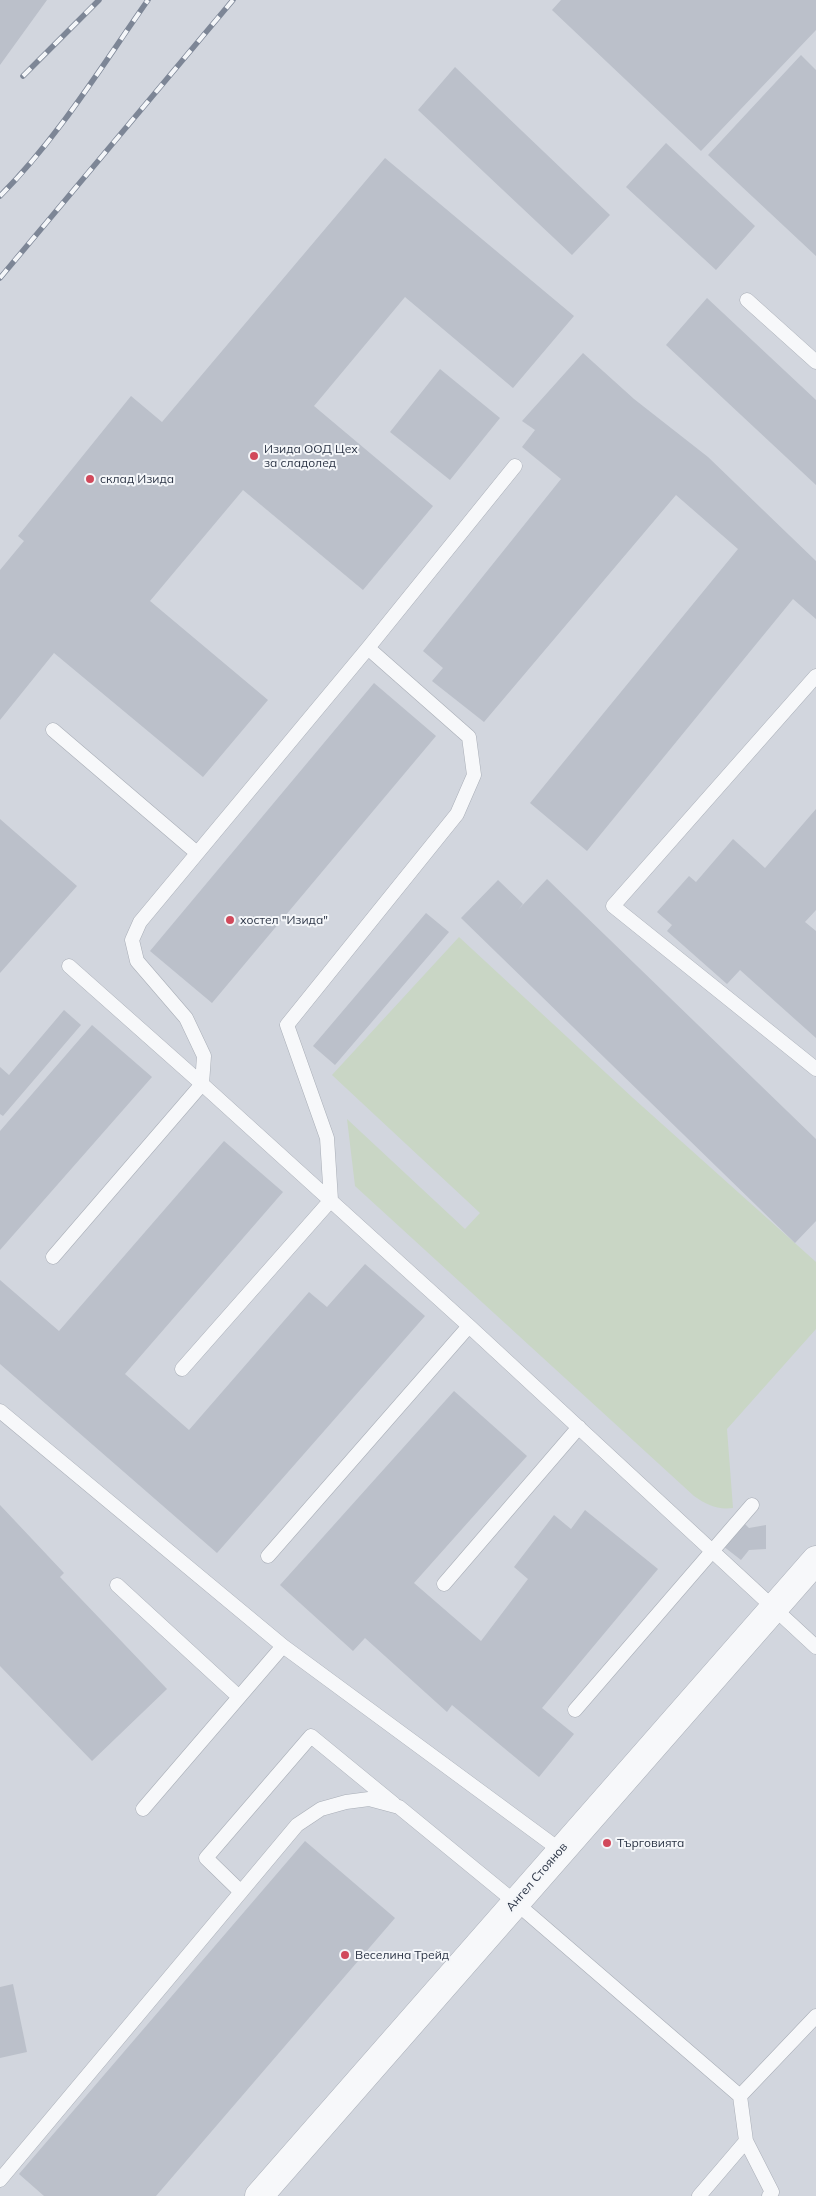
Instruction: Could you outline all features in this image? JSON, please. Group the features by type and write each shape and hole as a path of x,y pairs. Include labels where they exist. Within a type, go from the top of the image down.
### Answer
{"street":[{"name":"Ангел Стоянов","path":"259,2196 560,1850 816,1560"}],"lane":[{"path":"747,300 816,362"},
{"path":"53,1257 202,1084 204,1056 186,1018 137,961 132,940 140,922 368,648 515,466"},
{"path":"182,1369 331,1200 327,1138 287,1024 457,814 474,775 469,737 368,648"},
{"path":"816,676 613,906 816,1069"},
{"path":"54,730 197,853"},
{"path":"69,966 331,1200 816,1647"},
{"path":"268,1556 469,1326"},
{"path":"0,1411 283,1646 560,1850"},
{"path":"444,1584 579,1428"},
{"path":"575,1710 752,1505"},
{"path":"116,1585 239,1698"},
{"path":"144,1809 283,1646"},
{"path":"241,1892 206,1858 311,1736 515,1902 740,2096 746,2141 772,2192 769,2196"},
{"path":"0,2180 297,1825 322,1810 346,1802 370,1799 399,1807"},
{"path":"740,2096 816,2016"},
{"path":"698,2196 746,2141"}],"shaded area":[{"path":"0,0 816,0 816,2196 0,2196"}],"green space":[{"path":"459,937 633,1098 816,1262 816,1329 727,1429 733,1508 712,1506 694,1496 355,1186 347,1119 465,1229 480,1213 332,1075"}],"building":[{"path":"0,0 47,0 0,65"},
{"path":"561,0 816,0 816,30 701,151 552,10"},
{"path":"801,55 816,70 816,256 708,155"},
{"path":"455,67 610,215 572,255 418,110"},
{"path":"666,143 755,226 716,270 626,187"},
{"name":"Изида ООД Цех за сладолед","path":"385,158 574,316 513,388 405,297 314,406 433,506 363,590 243,490 150,601 268,700 203,777 54,653 0,720 0,570 24,541 18,536 131,396 162,422"},
{"path":"707,298 816,400 816,485 666,345"},
{"path":"583,353 634,399 708,457 816,561 816,619 793,599 587,851 530,803 738,549 676,495 484,722 432,681 443,668 423,651 561,479 522,447 535,430 522,421"},
{"path":"440,369 500,418 450,480 390,432"},
{"path":"374,683 436,736 212,1003 150,951"},
{"path":"816,809 816,910 805,922 816,931 816,1038 740,970 727,984 667,931 672,925 657,912 689,876 696,882 733,839 765,868"},
{"path":"0,819 77,886 0,973"},
{"path":"547,879 816,1139 816,1221 795,1243 461,918 498,880 523,904 518,910"},
{"path":"426,913 449,932 335,1065 313,1046"},
{"path":"64,1010 81,1025 3,1116 0,1114 0,1067 9,1075"},
{"path":"92,1025 152,1077 0,1250 0,1131"},
{"path":"224,1141 283,1192 125,1374 189,1430 309,1292 327,1307 365,1264 425,1316 217,1553 0,1364 0,1280 59,1331"},
{"path":"454,1391 527,1456 414,1583 481,1641 528,1579 514,1567 554,1515 571,1529 585,1510 658,1569 542,1708 574,1734 539,1777 452,1705 447,1712 365,1638 353,1651 280,1585"},
{"path":"0,1505 64,1573 60,1577 167,1689 92,1761 0,1666"},
{"path":"743,1522 749,1528 766,1525 766,1549 749,1550 741,1560 723,1546"},
{"path":"305,1841 395,1918 156,2196 44,2196 19,2174"},
{"path":"13,1984 27,2052 0,2058 0,1987"}],"railway":[{"path":"23,76 99,0"},
{"path":"0,196 21,174 60,126 148,0"},
{"path":"0,278 233,0"}],"place":[{"name":"Изида ООД Цех за сладолед","path":"254,456"},
{"name":"склад Изида","path":"90,479"},
{"name":"хостел \"Изида\"","path":"230,920"},
{"name":"Търговията","path":"607,1843"},
{"name":"Веселина Трейд","path":"345,1955"}]}
